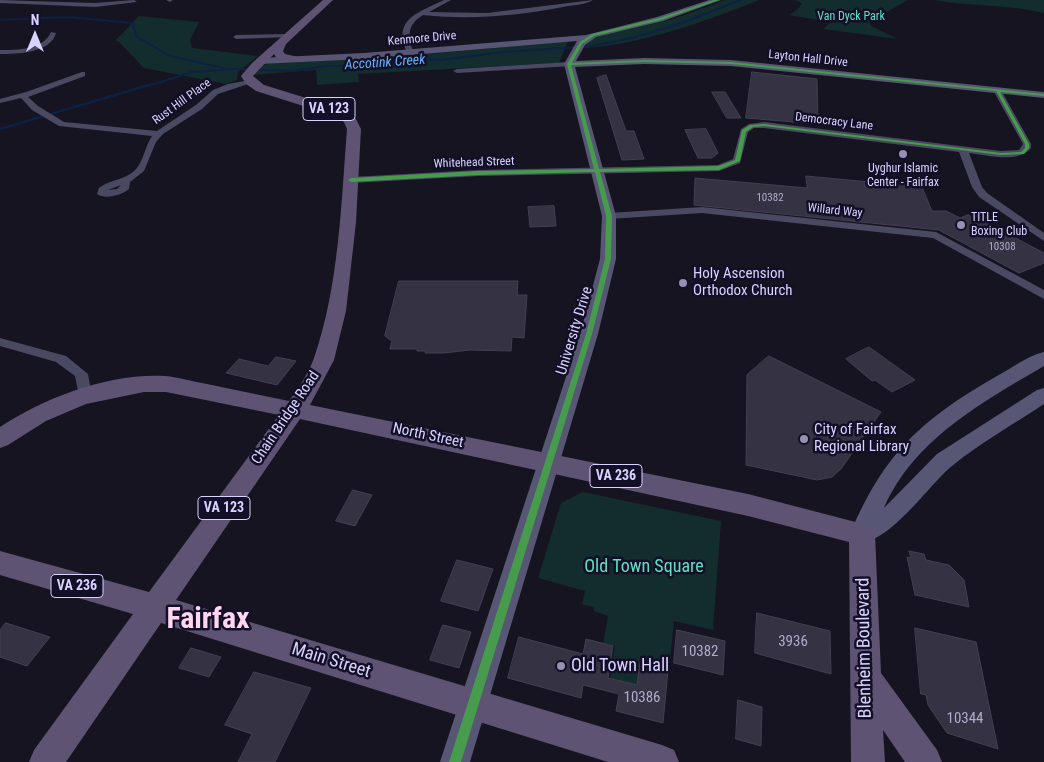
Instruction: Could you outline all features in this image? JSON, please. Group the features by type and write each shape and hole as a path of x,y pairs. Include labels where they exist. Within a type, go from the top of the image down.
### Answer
{"main road":[{"path":"254,70 328,0"},
{"path":"285,39 278,48 279,55 286,59 299,60"},
{"name":"Chain Bridge Road","path":"46,762 294,409 321,366 331,335 342,270 351,180 354,137 350,120 331,109 260,88 254,70"},
{"name":"North Street","path":"0,438 21,425 60,406 85,397 149,384 187,387 684,491 862,534"},
{"name":"Blenheim Boulevard","path":"862,534 868,762"},
{"name":"Main Street","path":"0,563 154,607 662,762"},
{"path":"865,677 926,762"}],"street":[{"path":"94,5 101,0"},
{"path":"410,53 405,35 406,29 412,21 448,0"},
{"path":"424,13 492,16 534,11 574,1 590,0"},
{"path":"572,57 583,41 683,12 716,0"},
{"path":"0,1 94,5 134,2"},
{"path":"0,52 20,51 38,46 51,40 53,32"},
{"path":"236,37 285,39"},
{"name":"Kenmore Drive","path":"254,70 299,60 583,41"},
{"name":"Layton Hall Drive","path":"457,71 572,57 605,62 677,61 731,63 1044,95"},
{"name":"University Drive","path":"455,762 602,289 608,256 609,216 575,84 572,57"},
{"path":"575,84 580,68 605,62"},
{"name":"Rust Hill Place","path":"125,182 146,164 151,144 159,134 199,107 214,92 254,70"},
{"path":"0,101 23,96 82,74"},
{"name":"Democracy Lane","path":"597,171 727,167 737,161 744,131 752,126 764,125 962,149 1010,154 1022,153 1027,148 997,90"},
{"path":"23,96 54,120 75,127 159,134"},
{"path":"962,149 977,187 983,195 1044,238"},
{"name":"Whitehead Street","path":"351,180 478,173 597,171"},
{"name":"Willard Way","path":"609,216 702,210 936,235 1044,295"},
{"path":"0,342 60,359 81,374 85,397"},
{"name":"Blenheim Boulevard","path":"862,534 883,488 908,454 926,434 985,391 1044,358"},
{"path":"862,534 897,512 911,493 944,460 1044,395"}],"green space":[{"path":"725,0 759,0 673,31 628,42 584,48 591,38 673,19"},
{"name":"Van Dyck Park","path":"794,0 908,0 869,22 871,26 898,39 823,29 831,22 789,15 798,9 802,3"},
{"path":"934,0 1044,0 1044,13 1017,8"},
{"path":"139,16 199,22 190,40 192,48 258,56 238,72 237,80 226,84 144,68 118,41 115,41"},
{"path":"568,41 559,63 358,74 359,82 317,85 316,70 252,75 264,65 271,63 399,57"},
{"name":"Old Town Square","path":"583,492 721,521 713,630 674,621 669,670 640,663 637,685 610,679 615,646 603,644 608,616 594,611 593,607 582,604 585,591 538,578 561,503"}],"building":[{"path":"752,72 817,79 818,124 746,118"},
{"path":"606,75 626,131 634,131 644,159 622,160 597,78"},
{"path":"712,92 725,92 741,118 727,118"},
{"path":"706,129 718,153 712,158 698,158 685,130"},
{"path":"806,176 922,187 932,211 946,211 960,218 970,214 1044,253 1044,263 1019,273 939,230 694,205 695,178 807,188"},
{"path":"554,206 556,226 530,227 528,207"},
{"path":"399,281 518,281 517,295 527,295 524,338 512,337 511,351 470,350 425,353 426,351 417,351 417,349 390,349 392,341 385,336"},
{"path":"869,347 915,380 892,392 875,380 872,381 846,359"},
{"name":"City of Fairfax Regional Library","path":"769,356 881,412 841,469 832,477 817,480 746,465 747,375"},
{"path":"276,357 296,361 277,385 226,373 239,359 268,366"},
{"path":"353,490 372,495 355,526 336,521"},
{"path":"909,551 924,554 926,560 949,565 964,580 969,607 915,595 907,557 911,558"},
{"path":"457,560 493,569 478,611 441,601"},
{"path":"757,613 830,631 831,674 755,653"},
{"path":"6,623 50,637 27,666 0,657 0,630"},
{"path":"443,625 471,632 459,668 430,660"},
{"path":"915,628 976,642 998,749 947,733 928,705 926,695 921,694"},
{"path":"677,630 725,641 723,675 674,663"},
{"name":"Old Town Hall","path":"519,637 583,654 586,639 613,646 608,678 637,685 640,663 668,670 663,723 616,711 619,694 583,685 581,698 508,678"},
{"path":"191,648 221,657 209,677 179,668"},
{"path":"254,672 311,688 275,762 238,762 252,734 225,725"},
{"path":"738,700 762,707 761,746 736,739"}],"waterway":[{"name":"Accotink Creek","path":"148,86 192,72 232,69 293,71 326,66 376,66 409,59 442,60 504,52 592,46 632,38 682,23 741,0"},
{"path":"0,20 67,17 132,23 137,37 170,56 224,68"},
{"name":"Accotink Creek","path":"0,129 152,84"}],"cycle path":[{"path":"455,762 589,334 608,259 609,216 569,64 581,43 593,35 660,19 717,0"},
{"path":"569,64 644,61 731,63 1044,95"},
{"path":"351,180 478,173 719,168 737,161 744,131 752,126 764,125 1001,154 1022,153 1027,148 1027,144 997,90"}],"place":[{"name":"Uyghur Islamic Center - Fairfax","path":"903,154"},
{"name":"TITLE Boxing Club","path":"961,225"},
{"name":"Holy Ascension Orthodox Church","path":"683,283"},
{"name":"City of Fairfax Regional Library","path":"804,439"},
{"name":"Old Town Hall","path":"561,666"}],"district":[{"name":"Fairfax","path":"208,620"}]}
